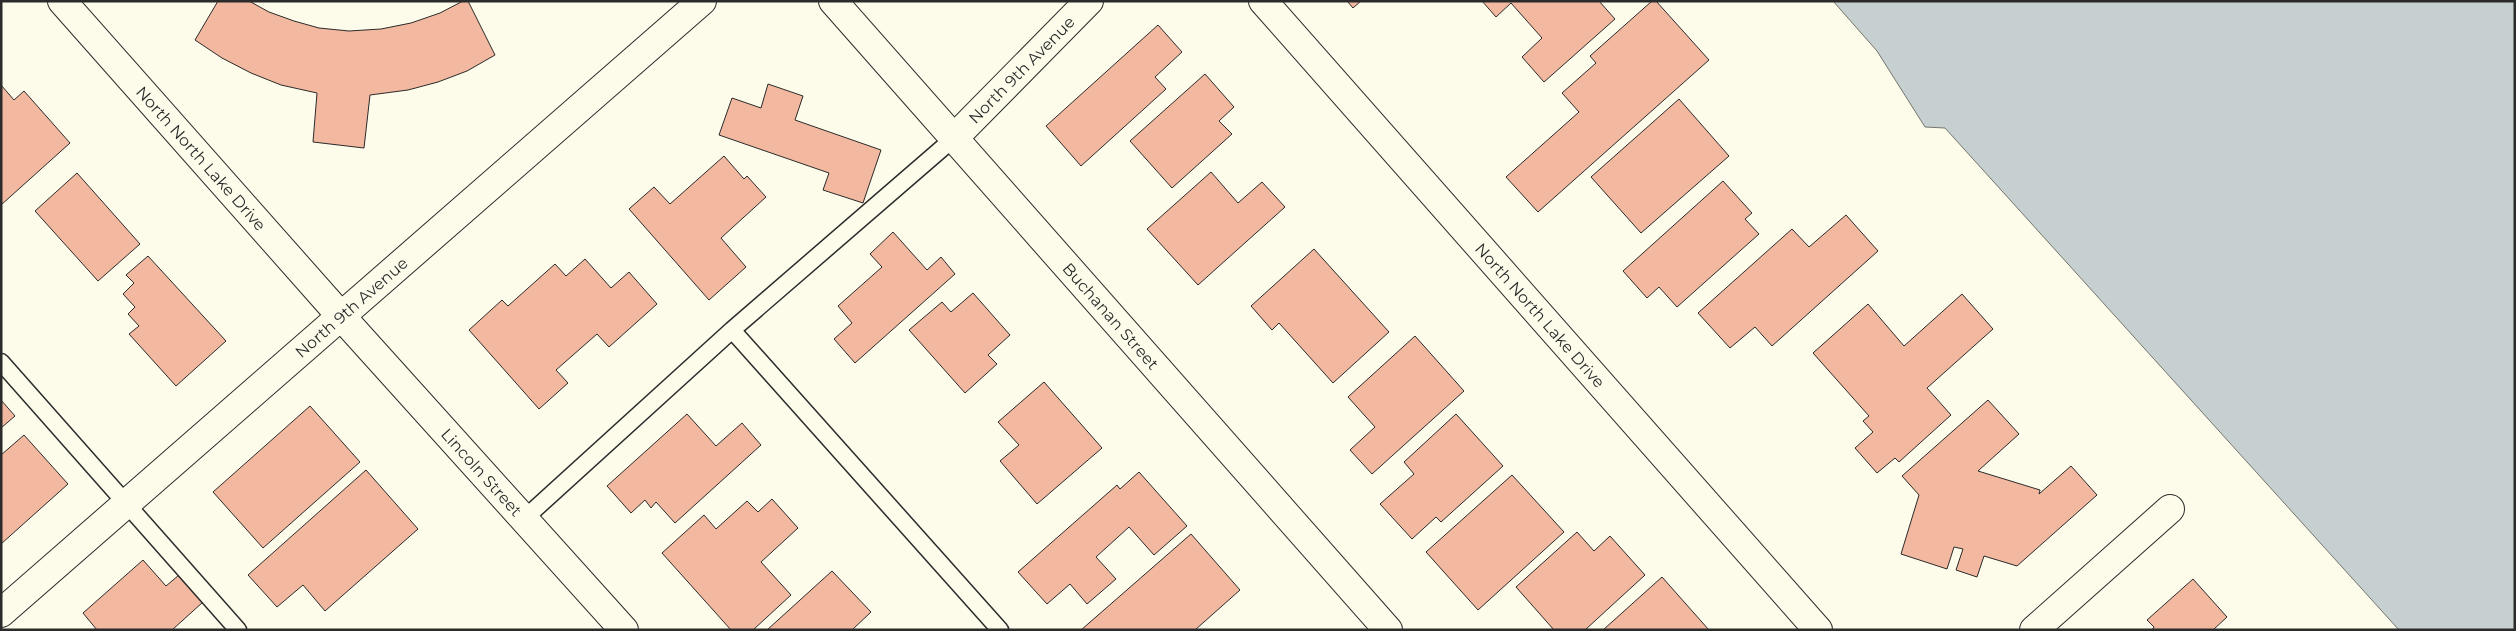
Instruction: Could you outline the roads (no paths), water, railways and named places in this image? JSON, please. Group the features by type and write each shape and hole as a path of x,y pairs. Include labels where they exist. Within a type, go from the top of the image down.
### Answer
{"street":[{"name":"North North Lake Drive","path":"62,1 340,315"},
{"name":"North 9th Avenue","path":"1,612 702,1"},
{"name":"Buchanan Street","path":"833,1 1388,630"},
{"name":"North 9th Avenue","path":"954,138 1090,1"},
{"name":"North North Lake Drive","path":"1263,1 1818,630"},
{"name":"Lincoln Street","path":"340,315 624,630"},
{"path":"2034,630 2170,509"}],"lane":[{"path":"524,519 732,330 954,138"},
{"path":"732,330 1000,630"},
{"path":"1,362 238,630"}]}
